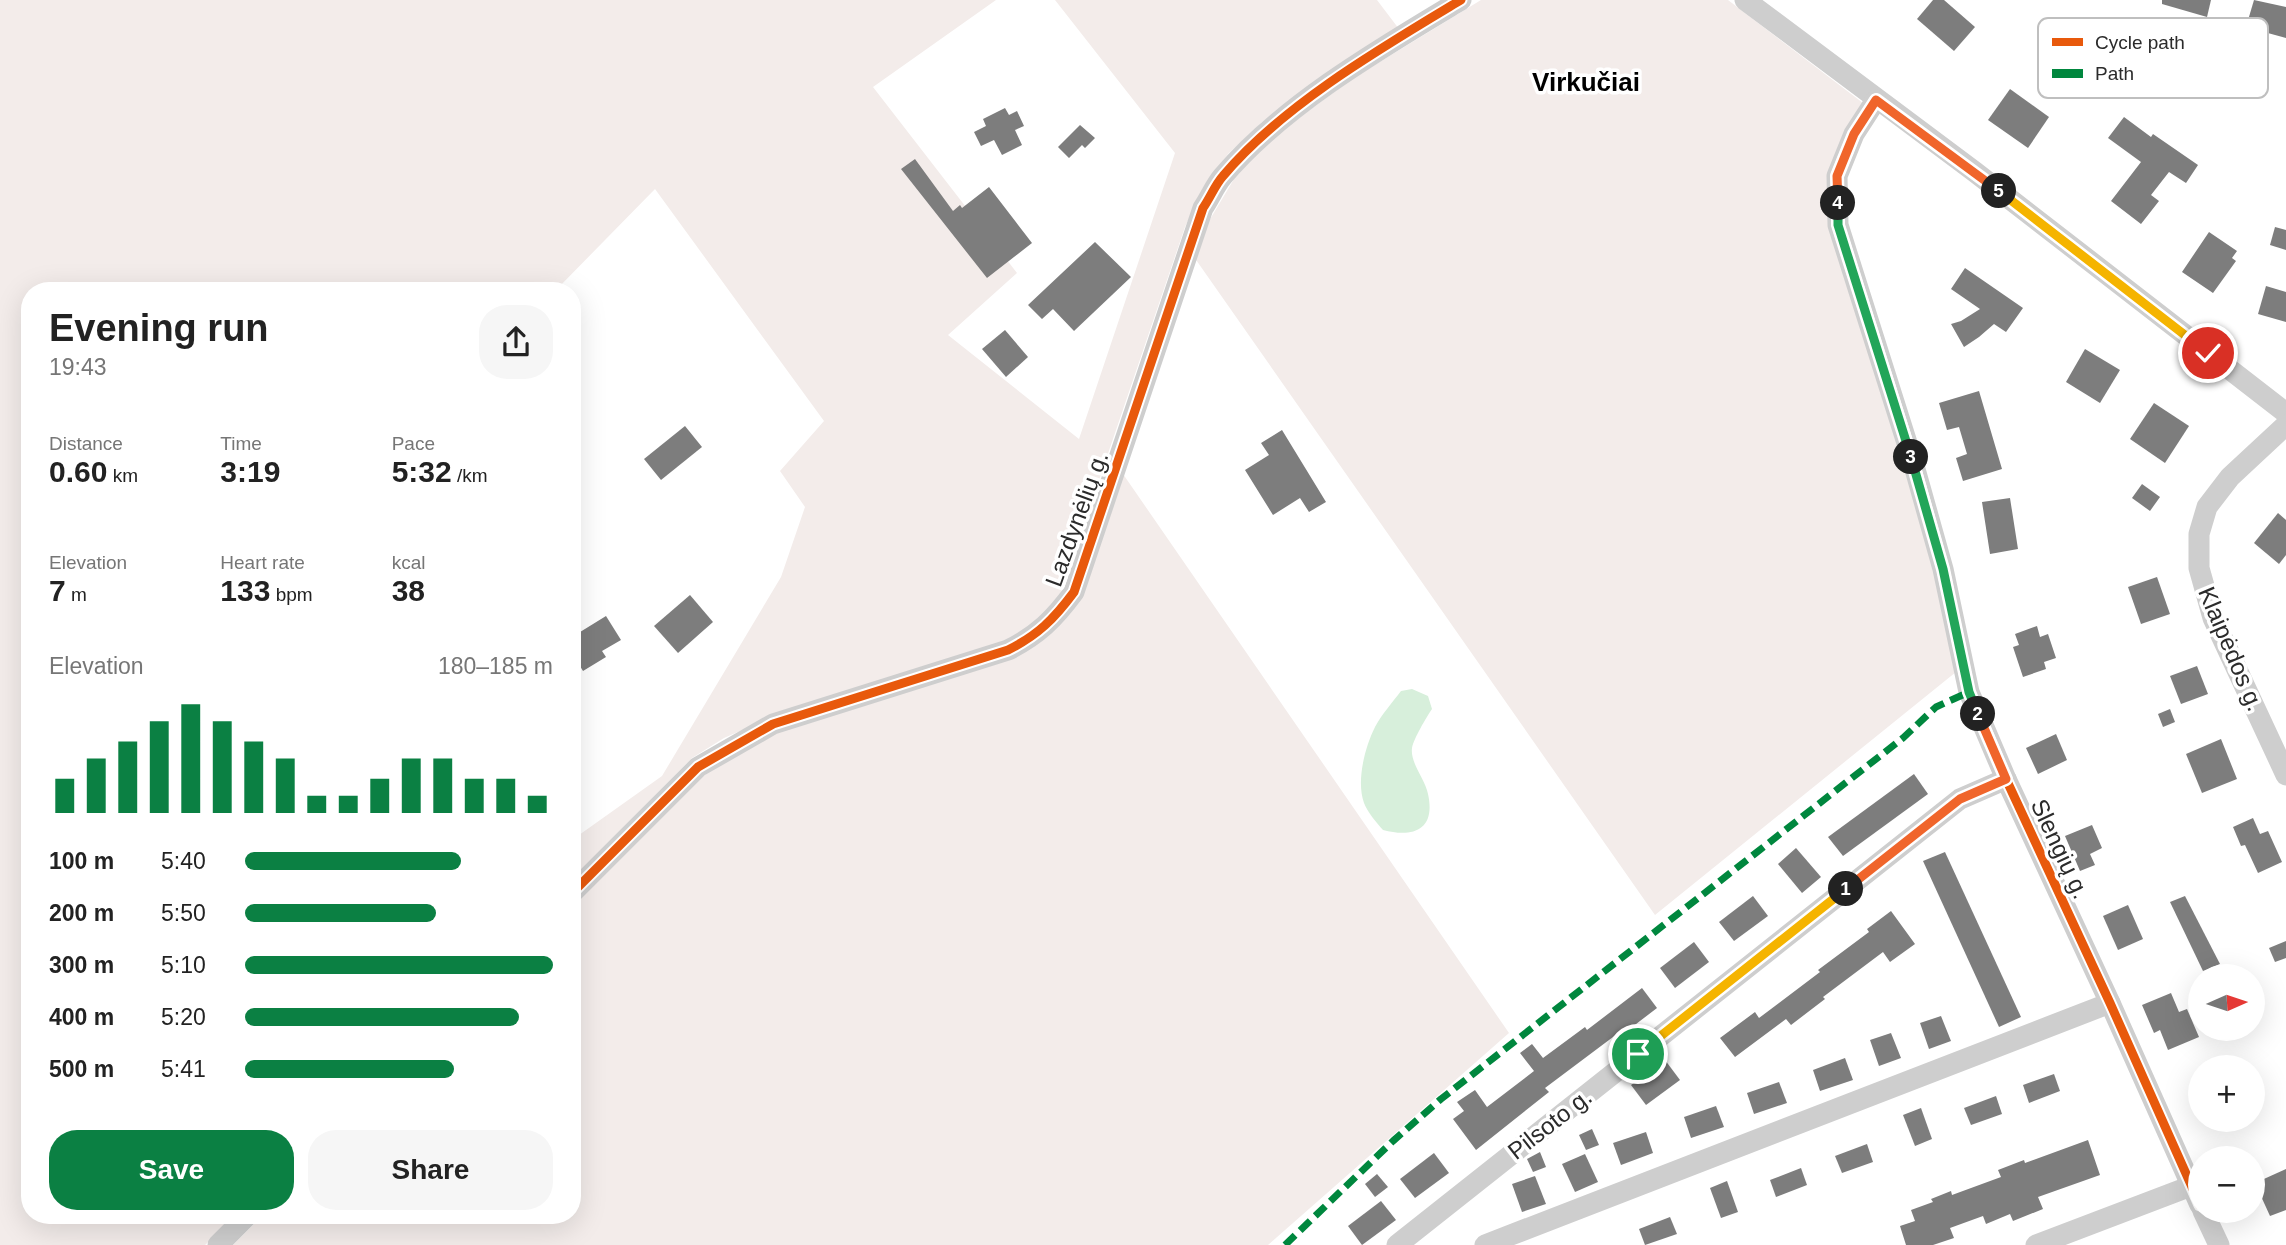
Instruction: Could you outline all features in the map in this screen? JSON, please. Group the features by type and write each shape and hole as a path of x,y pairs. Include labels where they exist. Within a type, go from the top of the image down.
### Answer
{"street":[{"name":"Lazdynėlių g.","path":"581,884 698,767 772,724 1008,650 1031,638 1057,615 1074,592 1203,208 1221,178 1252,145 1306,100 1461,0"},
{"path":"1745,0 1975,172 2286,413"},
{"name":"Slengių g.","path":"1876,100 1854,134 1837,176 1838,225 1913,463 1943,569 1969,692 2188,1179"},
{"name":"Klaipėdos g.","path":"2286,425 2230,477 2207,507 2199,534 2199,568 2213,618 2286,775"},
{"name":"Pilsoto g.","path":"1396,1245 1960,799 2006,779"},
{"path":"1485,1245 2110,1003"},
{"path":"2036,1245 2188,1197"},
{"path":"2209,1223 2219,1245"},
{"path":"219,1245 239,1224"}],"shaded area":[{"path":"0,0 996,0 873,87 1017,273 948,335 1079,439 1175,153 1055,0 1377,0 1399,29 1262,122 1228,154 1203,188 1185,227 1061,592 1045,617 1023,632 986,650 772,717 724,738 692,758 581,870 581,834 662,776 781,577 805,507 780,471 824,421 655,189 564,282 21,282 21,1224 227,1224 205,1245 0,1245"},
{"path":"1481,0 1728,0 1863,103 1829,175 1948,626 1956,672 1655,915 1194,257 1203,231 1240,169 1277,134 1352,79"},
{"path":"1123,474 1509,1033 1268,1245 233,1245 254,1224 581,1224 581,897 691,786 720,763 772,734 1036,645"},
{"path":"1412,689 1428,696 1432,709 1412,748 1413,759 1428,794 1430,806 1425,823 1413,832 1404,833 1383,830 1372,817 1364,803 1361,775 1368,744 1378,722 1401,691"}],"building":[{"path":"1933,0 1944,0 1975,27 1954,51 1917,19"},
{"path":"2162,0 2211,0 2207,17 2162,4"},
{"path":"2254,0 2286,7 2286,38 2268,33 2268,18 2249,18"},
{"path":"2010,89 2049,117 2028,148 1988,120"},
{"path":"1005,108 1009,115 1017,111 1024,126 1015,130 1022,145 1002,155 994,140 981,146 974,132 986,126 983,119"},
{"path":"2124,117 2198,165 2186,183 2169,172 2151,195 2159,201 2141,224 2111,201 2141,162 2108,138"},
{"path":"1080,125 1095,138 1085,148 1082,145 1069,158 1058,147"},
{"path":"915,159 953,211 960,205 962,208 989,187 1032,243 987,278 901,169"},
{"path":"2275,227 2286,230 2286,250 2270,245"},
{"path":"2209,232 2237,251 2232,258 2236,261 2213,293 2182,272"},
{"path":"1095,242 1131,277 1074,331 1053,309 1042,319 1028,305"},
{"path":"1965,268 2023,308 2006,332 1994,324 1964,347 1951,324 1980,309 1951,289"},
{"path":"2266,286 2286,292 2286,322 2258,314"},
{"path":"1005,330 1028,357 1006,377 982,349"},
{"path":"2085,349 2120,370 2100,403 2066,382"},
{"path":"1979,391 2002,469 1963,481 1956,458 1967,454 1959,427 1947,430 1939,403"},
{"path":"2154,403 2189,426 2165,463 2130,439"},
{"path":"685,426 702,447 661,480 644,459"},
{"path":"1282,430 1326,502 1309,512 1300,498 1273,515 1245,470 1269,455 1261,443"},
{"path":"2142,484 2160,497 2150,511 2132,498"},
{"path":"2010,498 2018,549 1990,554 1982,502"},
{"path":"2278,513 2286,520 2286,555 2279,564 2254,543"},
{"path":"2157,577 2170,614 2141,624 2128,587"},
{"path":"690,595 713,622 678,653 654,626"},
{"path":"606,616 621,640 602,651 606,657 583,671 581,631"},
{"path":"2037,626 2040,637 2048,634 2056,658 2044,662 2046,669 2023,677 2013,647 2019,645 2015,634"},
{"path":"2197,666 2208,694 2181,704 2170,676"},
{"path":"2170,709 2175,722 2163,727 2158,714"},
{"path":"2056,734 2067,760 2038,774 2026,748"},
{"path":"2221,739 2237,779 2202,793 2186,754"},
{"path":"1914,774 1928,794 1843,856 1828,837"},
{"path":"2253,818 2260,834 2268,831 2282,862 2258,873 2233,827"},
{"path":"2092,825 2102,848 2090,854 2095,865 2080,871 2065,836"},
{"path":"1796,848 1821,877 1802,893 1778,864"},
{"path":"1945,852 2021,1017 1999,1027 1923,861"},
{"path":"1753,896 1768,916 1734,941 1719,922"},
{"path":"2185,896 2220,964 2200,964 2170,902"},
{"path":"2128,905 2143,939 2118,950 2103,916"},
{"path":"1891,911 1915,944 1890,962 1883,952 1791,1025 1786,1019 1735,1057 1720,1038 1755,1012 1759,1018 1820,972 1818,970 1869,932 1867,929"},
{"path":"2286,941 2286,958 2275,962 2269,948"},
{"path":"1694,942 1709,962 1675,988 1660,968"},
{"path":"1642,988 1657,1008 1623,1034 1621,1031 1545,1088 1549,1092 1476,1150 1453,1119 1464,1111 1457,1102 1475,1090 1487,1107 1534,1071 1520,1053 1532,1044 1543,1058 1585,1027 1587,1030"},
{"path":"2171,993 2179,1012 2187,1009 2188,1011 2189,1041 2168,1050 2160,1030 2154,1033 2142,1005"},
{"path":"1941,1016 1951,1041 1929,1049 1920,1023"},
{"path":"1891,1033 1901,1058 1879,1066 1870,1040"},
{"path":"1845,1058 1853,1080 1820,1091 1813,1070"},
{"path":"1665,1060 1680,1080 1646,1105 1631,1085"},
{"path":"2054,1074 2060,1091 2029,1103 2023,1085"},
{"path":"1779,1082 1787,1103 1754,1114 1747,1093"},
{"path":"1996,1096 2002,1114 1971,1125 1964,1108"},
{"path":"1716,1106 1724,1127 1691,1138 1684,1117"},
{"path":"1921,1108 1932,1139 1915,1146 1903,1115"},
{"path":"1592,1129 1599,1145 1586,1150 1579,1135"},
{"path":"1646,1132 1653,1153 1621,1165 1613,1143"},
{"path":"2088,1140 2100,1175 2038,1197 2043,1209 2013,1221 2010,1214 1986,1224 1983,1216 1950,1228 1954,1238 1933,1245 1906,1245 1900,1226 1915,1221 1911,1210 1933,1202 1931,1199 1951,1191 1952,1195 2001,1177 1998,1170"},
{"path":"1867,1144 1873,1162 1842,1173 1835,1156"},
{"path":"1540,1152 1546,1167 1533,1172 1527,1159"},
{"path":"1434,1153 1449,1173 1415,1198 1400,1179"},
{"path":"1585,1154 1598,1182 1575,1192 1562,1164"},
{"path":"1801,1168 1807,1185 1776,1197 1770,1180"},
{"path":"2286,1169 2286,1210 2270,1216 2265,1205 2265,1178"},
{"path":"1377,1174 1388,1187 1375,1197 1365,1184"},
{"path":"1535,1176 1546,1204 1522,1212 1512,1184"},
{"path":"1727,1181 1738,1212 1721,1218 1710,1188"},
{"path":"1381,1201 1396,1220 1362,1245 1348,1226"},
{"path":"1670,1217 1677,1234 1645,1245 1639,1229"}],"marked path":[{"path":"1285,1245 1393,1141 1441,1099 1903,738 1936,707 1969,692"}],"cycle path":[{"path":"581,884 698,767 773,724 1008,650 1037,632 1052,618 1074,592 1203,208 1217,183 1247,150 1304,102 1366,58 1461,0"},
{"path":"1876,100 1854,134 1837,176 1838,225 1913,462 1943,569 1969,692 2188,1178"}],"district":[{"name":"Virkučiai","path":"1586,82"}],"route":[{"path":"1638,1054 1960,799 2006,779 1969,692 1943,569 1913,463 1838,225 1837,176 1854,134 1876,100 1975,172 2208,353"}]}
